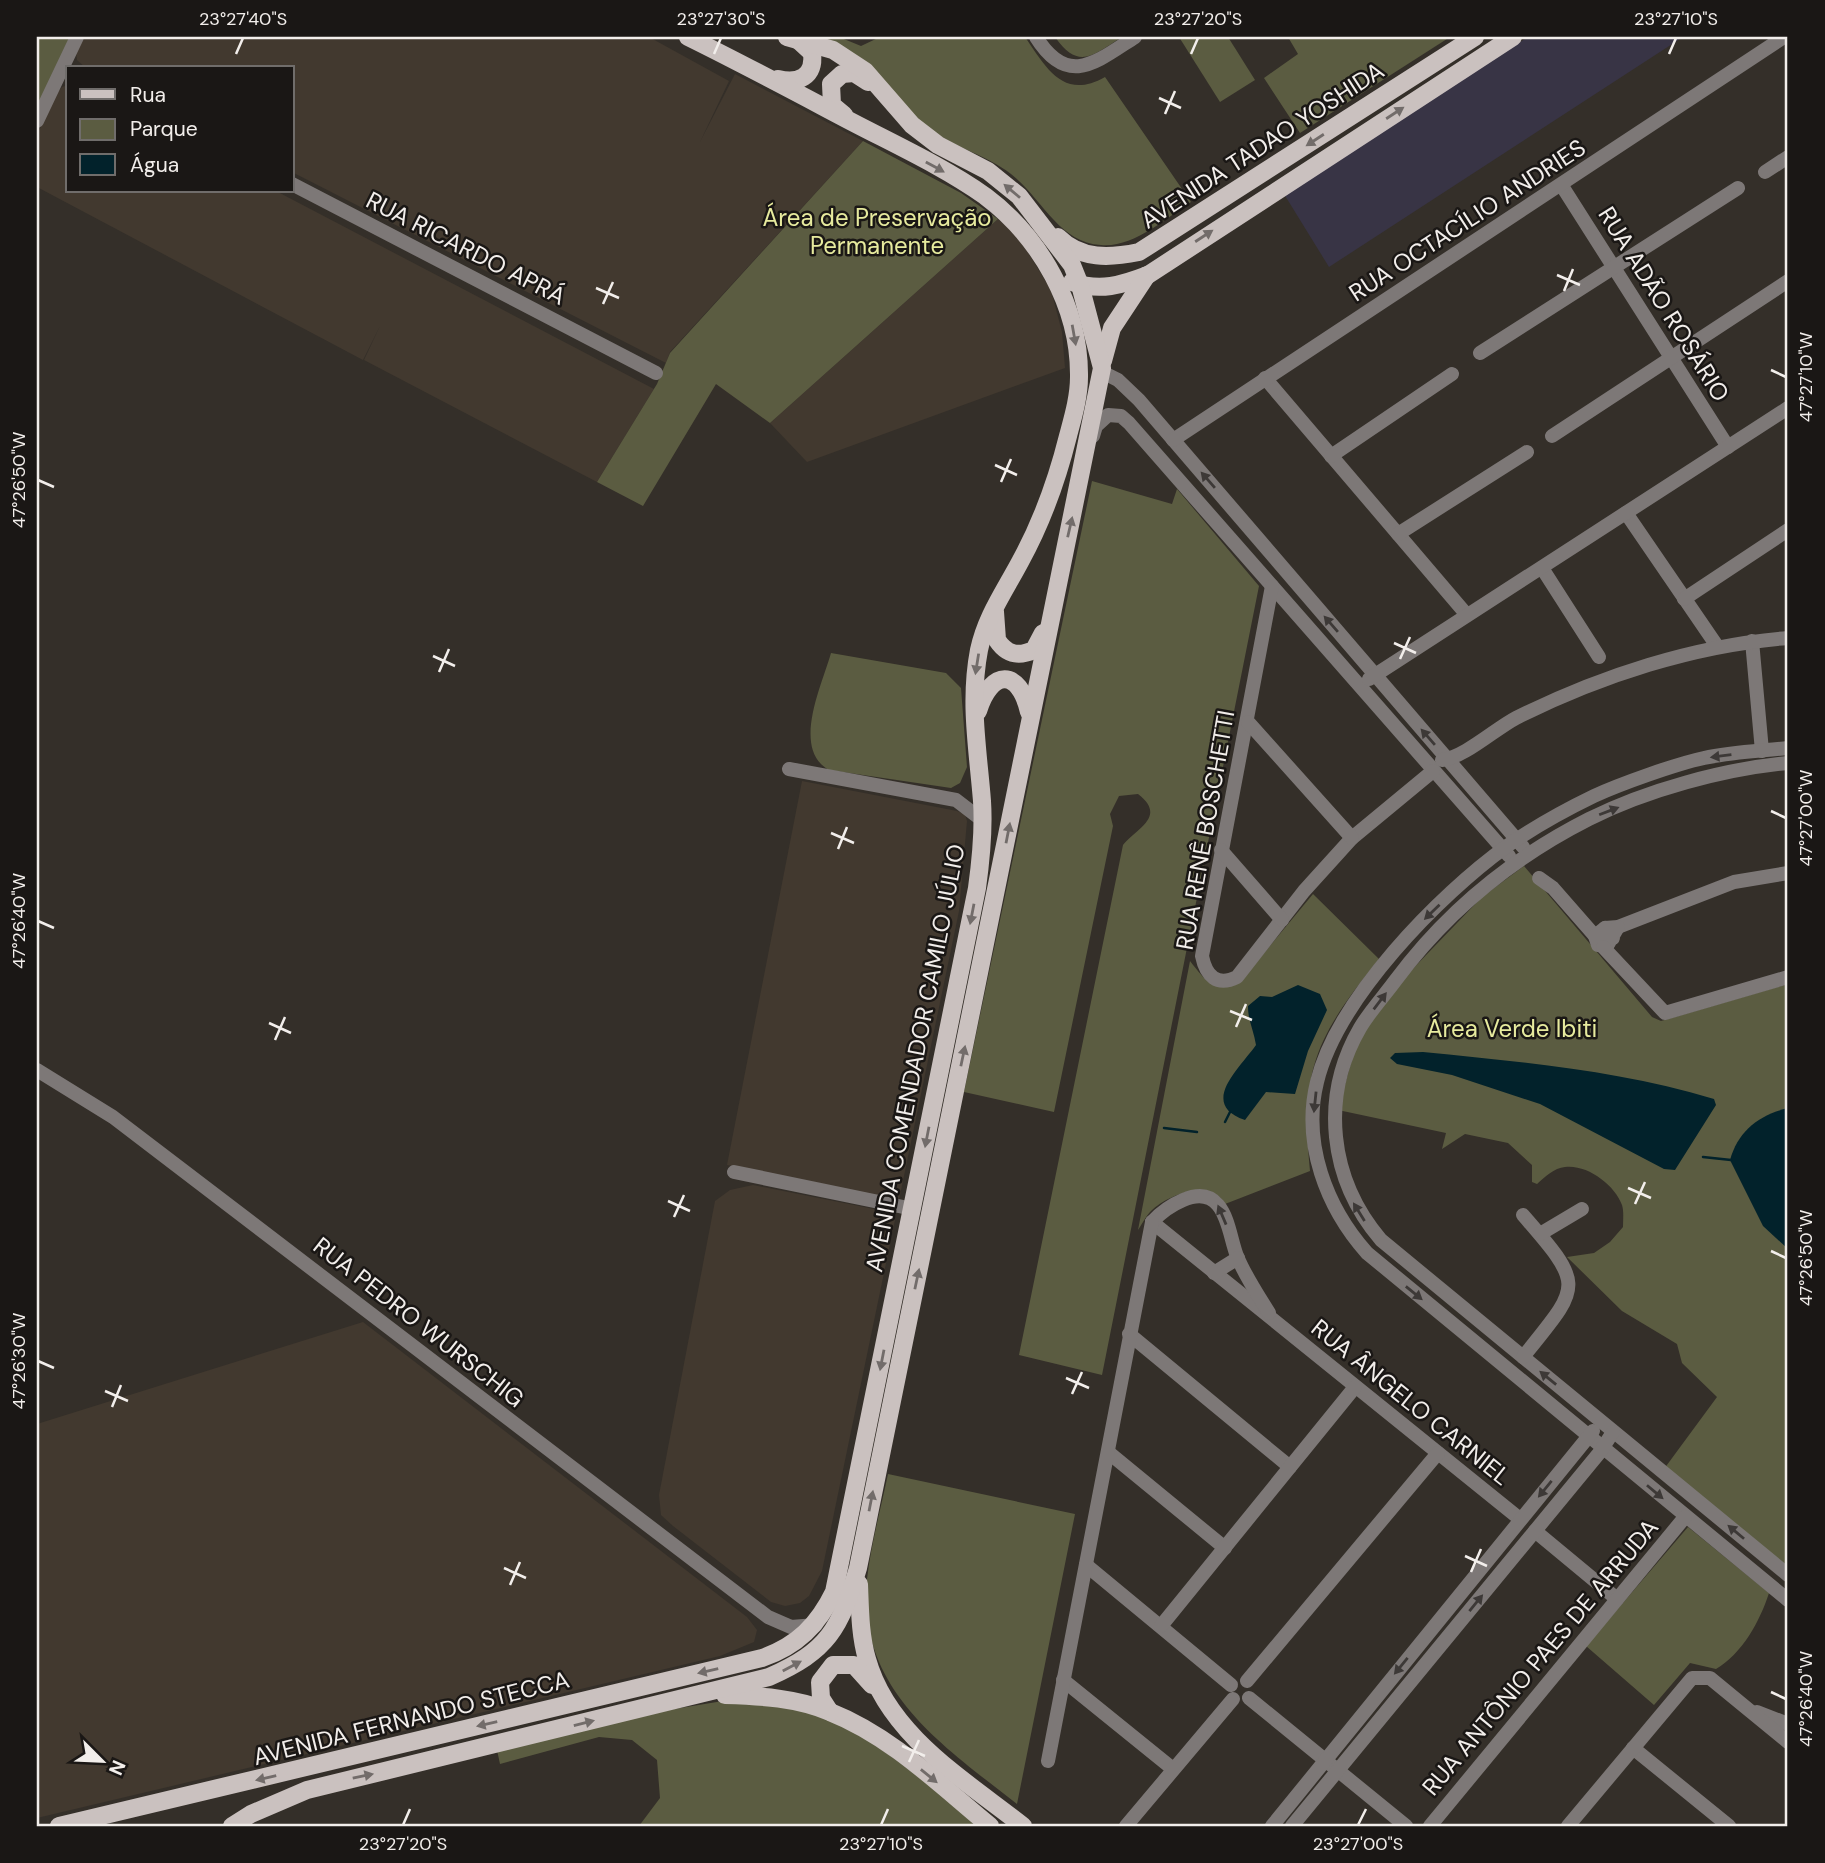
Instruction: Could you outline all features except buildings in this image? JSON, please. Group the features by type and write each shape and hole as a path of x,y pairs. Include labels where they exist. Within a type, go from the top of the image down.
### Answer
{"main road":[{"name":"AVENIDA COMENDADOR CAMILO JÚLIO","path":"688,37 972,187 993,202 1028,237 1058,287 1072,324 1079,378 1067,438 1049,501 1021,561 985,624 979,651 974,684 973,725 982,820 977,888 841,1569 834,1592 816,1625 800,1640 774,1654"},
{"name":"AVENIDA TADAO YOSHIDA","path":"1080,285 1101,288 1119,286 1148,275 1513,37"},
{"name":"AVENIDA COMENDADOR CAMILO JÚLIO","path":"704,1694 769,1677 805,1658 833,1633 846,1611 858,1569 1102,370 1080,285 1072,265 1036,215 988,171 938,145 912,125 865,71 833,50 790,38"},
{"path":"768,77 792,83 801,80 810,71 812,53 807,45 790,38"},
{"name":"AVENIDA TADAO YOSHIDA","path":"1036,215 1070,247 1085,253 1099,257 1139,252 1472,38"},
{"path":"853,123 832,105 829,96 831,84 842,74 854,73 894,106"},
{"path":"993,202 1037,237 1066,277 1080,285"},
{"name":"AVENIDA TADAO YOSHIDA","path":"1102,370 1112,328 1148,275"},
{"path":"995,605 997,640 1011,654 1025,654 1034,650 1040,641 1056,587"},
{"path":"973,725 987,688 997,680 1005,679 1015,682 1023,690 1031,719"},
{"path":"858,1569 861,1629 867,1658 881,1696"},
{"name":"AVENIDA FERNANDO STECCA","path":"65,1826 774,1654"},
{"path":"831,1712 821,1698 820,1682 833,1665 854,1665 904,1727 925,1748 1023,1826"},
{"path":"704,1694 785,1699 831,1712 882,1740 990,1826"},
{"name":"AVENIDA FERNANDO STECCA","path":"232,1826 251,1814 307,1790 704,1694"},
{"path":"127,1826 138,1814 157,1804"}],"street":[{"path":"66,66 77,37"},
{"path":"1036,37 1048,55 1070,67 1089,65 1135,37"},
{"name":"RUA OCTACÍLIO ANDRIES","path":"1173,440 1562,186 1784,37"},
{"path":"37,121 66,67"},
{"path":"1766,172 1788,157"},
{"name":"RUA RICARDO APRÁ","path":"294,185 656,373"},
{"name":"RUA ADÃO ROSÁRIO","path":"1562,186 1728,447"},
{"path":"1480,353 1738,188"},
{"path":"1552,436 1788,281"},
{"path":"1102,370 1118,380 1139,400 1529,853"},
{"path":"1331,456 1452,373"},
{"path":"1265,378 1468,615"},
{"path":"1139,400 1121,416 1515,863"},
{"path":"1359,686 1788,408"},
{"name":"AVENIDA COMENDADOR CAMILO JÚLIO","path":"1083,468 1096,426 1108,415 1121,416"},
{"path":"1398,534 1527,452"},
{"path":"1626,513 1717,646"},
{"path":"1684,598 1788,530"},
{"path":"1233,542 1244,544 1252,532"},
{"path":"1244,554 1252,545 1263,544"},
{"path":"1542,568 1599,657"},
{"name":"RUA RENÊ BOSCHETTI","path":"1272,586 1202,956 1206,973 1221,982 1237,977 1352,838 1433,771"},
{"path":"1265,626 1281,613 1296,613"},
{"path":"1420,755 1448,759 1517,719 1609,679 1717,646 1788,638"},
{"path":"1752,641 1762,751"},
{"path":"1248,722 1352,838"},
{"path":"1244,741 1257,740 1269,745"},
{"path":"1788,748 1703,758 1595,796 1503,849 1455,912 1407,965 1361,1027 1341,1074 1334,1122 1344,1181 1367,1223 1412,1266 1788,1575"},
{"path":"1788,763 1698,778 1591,818 1515,863 1488,872 1411,932 1354,1004 1327,1052 1317,1083 1313,1112 1320,1170 1334,1210 1348,1231 1376,1261 1602,1450 1788,1600"},
{"path":"789,769 956,800 982,820"},
{"path":"956,800 967,795 979,780"},
{"path":"1445,783 1461,793 1496,832 1505,825"},
{"path":"1540,827 1549,842"},
{"path":"1221,850 1282,920"},
{"path":"1218,868 1224,865 1236,867"},
{"path":"1607,938 1734,882 1788,873"},
{"path":"1539,878 1553,888 1585,924 1607,938 1660,1010 1671,1013 1731,992 1788,977"},
{"name":"RUA PEDRO WURSCHIG","path":"37,1070 124,1126 768,1618 791,1628 816,1625"},
{"path":"734,1172 913,1209"},
{"name":"RUA ÂNGELO CARNIEL","path":"1273,1321 1238,1258 1222,1210 1209,1198 1175,1204 1152,1222 1273,1321 1520,1519"},
{"path":"1540,1234 1582,1209"},
{"path":"1523,1215 1563,1264 1570,1287 1566,1300 1523,1357"},
{"path":"1048,1761 1152,1222"},
{"path":"1214,1273 1238,1258"},
{"path":"1129,1334 1290,1467"},
{"path":"1503,1366 1528,1380 1569,1413 1582,1406"},
{"path":"1161,1626 1355,1387"},
{"path":"1272,1826 1600,1422"},
{"path":"1292,1826 1602,1450 1613,1432"},
{"path":"1622,1465 1635,1450"},
{"path":"1576,1451 1591,1463"},
{"path":"1108,1452 1224,1548"},
{"path":"1247,1681 1438,1453"},
{"name":"RUA ANTÔNIO PAES DE ARRUDA","path":"1430,1826 1685,1517"},
{"path":"1535,1531 1618,1599"},
{"path":"1086,1565 1161,1626 1232,1692 1239,1702 1249,1698"},
{"path":"768,1618 779,1633 774,1654"},
{"path":"1567,1826 1692,1678 1710,1678 1788,1742"},
{"path":"1063,1680 1173,1769"},
{"path":"1126,1826 1232,1692 1237,1680 1247,1681 1252,1687 1249,1698"},
{"path":"1249,1698 1406,1826"},
{"path":"1744,1707 1788,1724"},
{"path":"1633,1748 1729,1826"}],"shaded area":[{"path":"83,37 649,37 729,81 700,142 735,74 863,141 670,352 666,363 294,173 294,66 84,66 77,60 76,52"},
{"path":"1528,37 1683,37 1329,267 1284,194"},
{"path":"66,86 66,192 278,192 654,389 597,482 364,360 380,326 363,360 37,187 37,135 62,87"},
{"path":"998,219 1018,236 1051,290 1062,332 1065,368 807,462 770,423"},
{"path":"802,781 957,811 965,814 967,821 959,911 899,1200 727,1165"},
{"path":"753,1185 884,1211 891,1213 895,1220 822,1571 809,1596 800,1603 785,1606 771,1602 673,1526 661,1515 659,1495 715,1201 730,1190"},
{"path":"363,1322 747,1617 757,1630 754,1642 720,1656 37,1818 37,1424"}],"green space":[{"path":"37,37 72,37 37,111"},
{"path":"820,37 839,37 861,46 880,37 1025,37 1048,69 1067,83 1078,85 1105,77 1191,202 1148,231 1125,242 1101,245 1086,242 1062,228 1011,174 931,130 836,44"},
{"path":"1055,37 1122,37 1094,54 1079,57 1064,48"},
{"path":"1179,37 1228,37 1255,80 1220,102"},
{"path":"1288,37 1450,37 1300,133 1264,78 1298,54"},
{"name":"Área de Preservação Permanente","path":"863,141 961,193 998,219 770,423 716,384 643,506 597,482 657,384 670,353"},
{"path":"1092,481 1172,504 1177,489 1259,586 1102,1375 1019,1355 1123,845 1150,816 1150,809 1138,794 1119,796 1110,814 1113,826 1054,1112 964,1092"},
{"path":"831,653 946,673 961,688 967,767 960,783 951,788 829,770 818,760 812,747 812,716"},
{"name":"Área Verde Ibiti","path":"1524,866 1652,1017 1661,1021 1788,984 1788,1569 1664,1469 1717,1397 1682,1363 1677,1344 1622,1311 1567,1257 1594,1253 1610,1242 1623,1227 1622,1205 1607,1183 1591,1172 1565,1167 1553,1171 1537,1184 1532,1182 1532,1165 1508,1143 1465,1134 1442,1149 1446,1133 1338,1110 1357,1041 1404,978 1482,897"},
{"path":"1313,894 1379,959 1340,1011 1317,1056 1308,1106 1310,1171 1225,1204 1210,1191 1189,1191 1158,1205 1138,1230 1190,961 1210,982 1240,982"},
{"path":"888,1474 1075,1514 1017,1804 960,1759 910,1711 890,1683 875,1652 867,1618 867,1579"},
{"path":"1688,1527 1769,1593 1761,1615 1734,1655 1716,1669 1690,1663 1654,1705 1586,1646"},
{"path":"723,1701 753,1702 803,1710 851,1730 896,1760 979,1826 639,1826 660,1798 657,1760 632,1740 599,1737 500,1764 497,1750 674,1709"}],"water":[{"path":"1298,985 1320,994 1327,1010 1308,1051 1295,1094 1266,1092 1245,1120 1231,1113 1225,1105 1224,1095 1233,1075 1256,1045 1248,1006 1260,996 1272,997"},
{"path":"1423,1052 1606,1074 1714,1099 1716,1105 1675,1170 1664,1169 1540,1104 1452,1075 1397,1064 1390,1058 1395,1053"},
{"path":"1788,1108 1788,1249 1763,1226 1730,1160 1738,1141 1751,1126 1768,1115"}],"waterway":[{"path":"1225,1122 1230,1112"},
{"path":"1164,1128 1197,1132"},
{"path":"1703,1157 1731,1160"}]}
